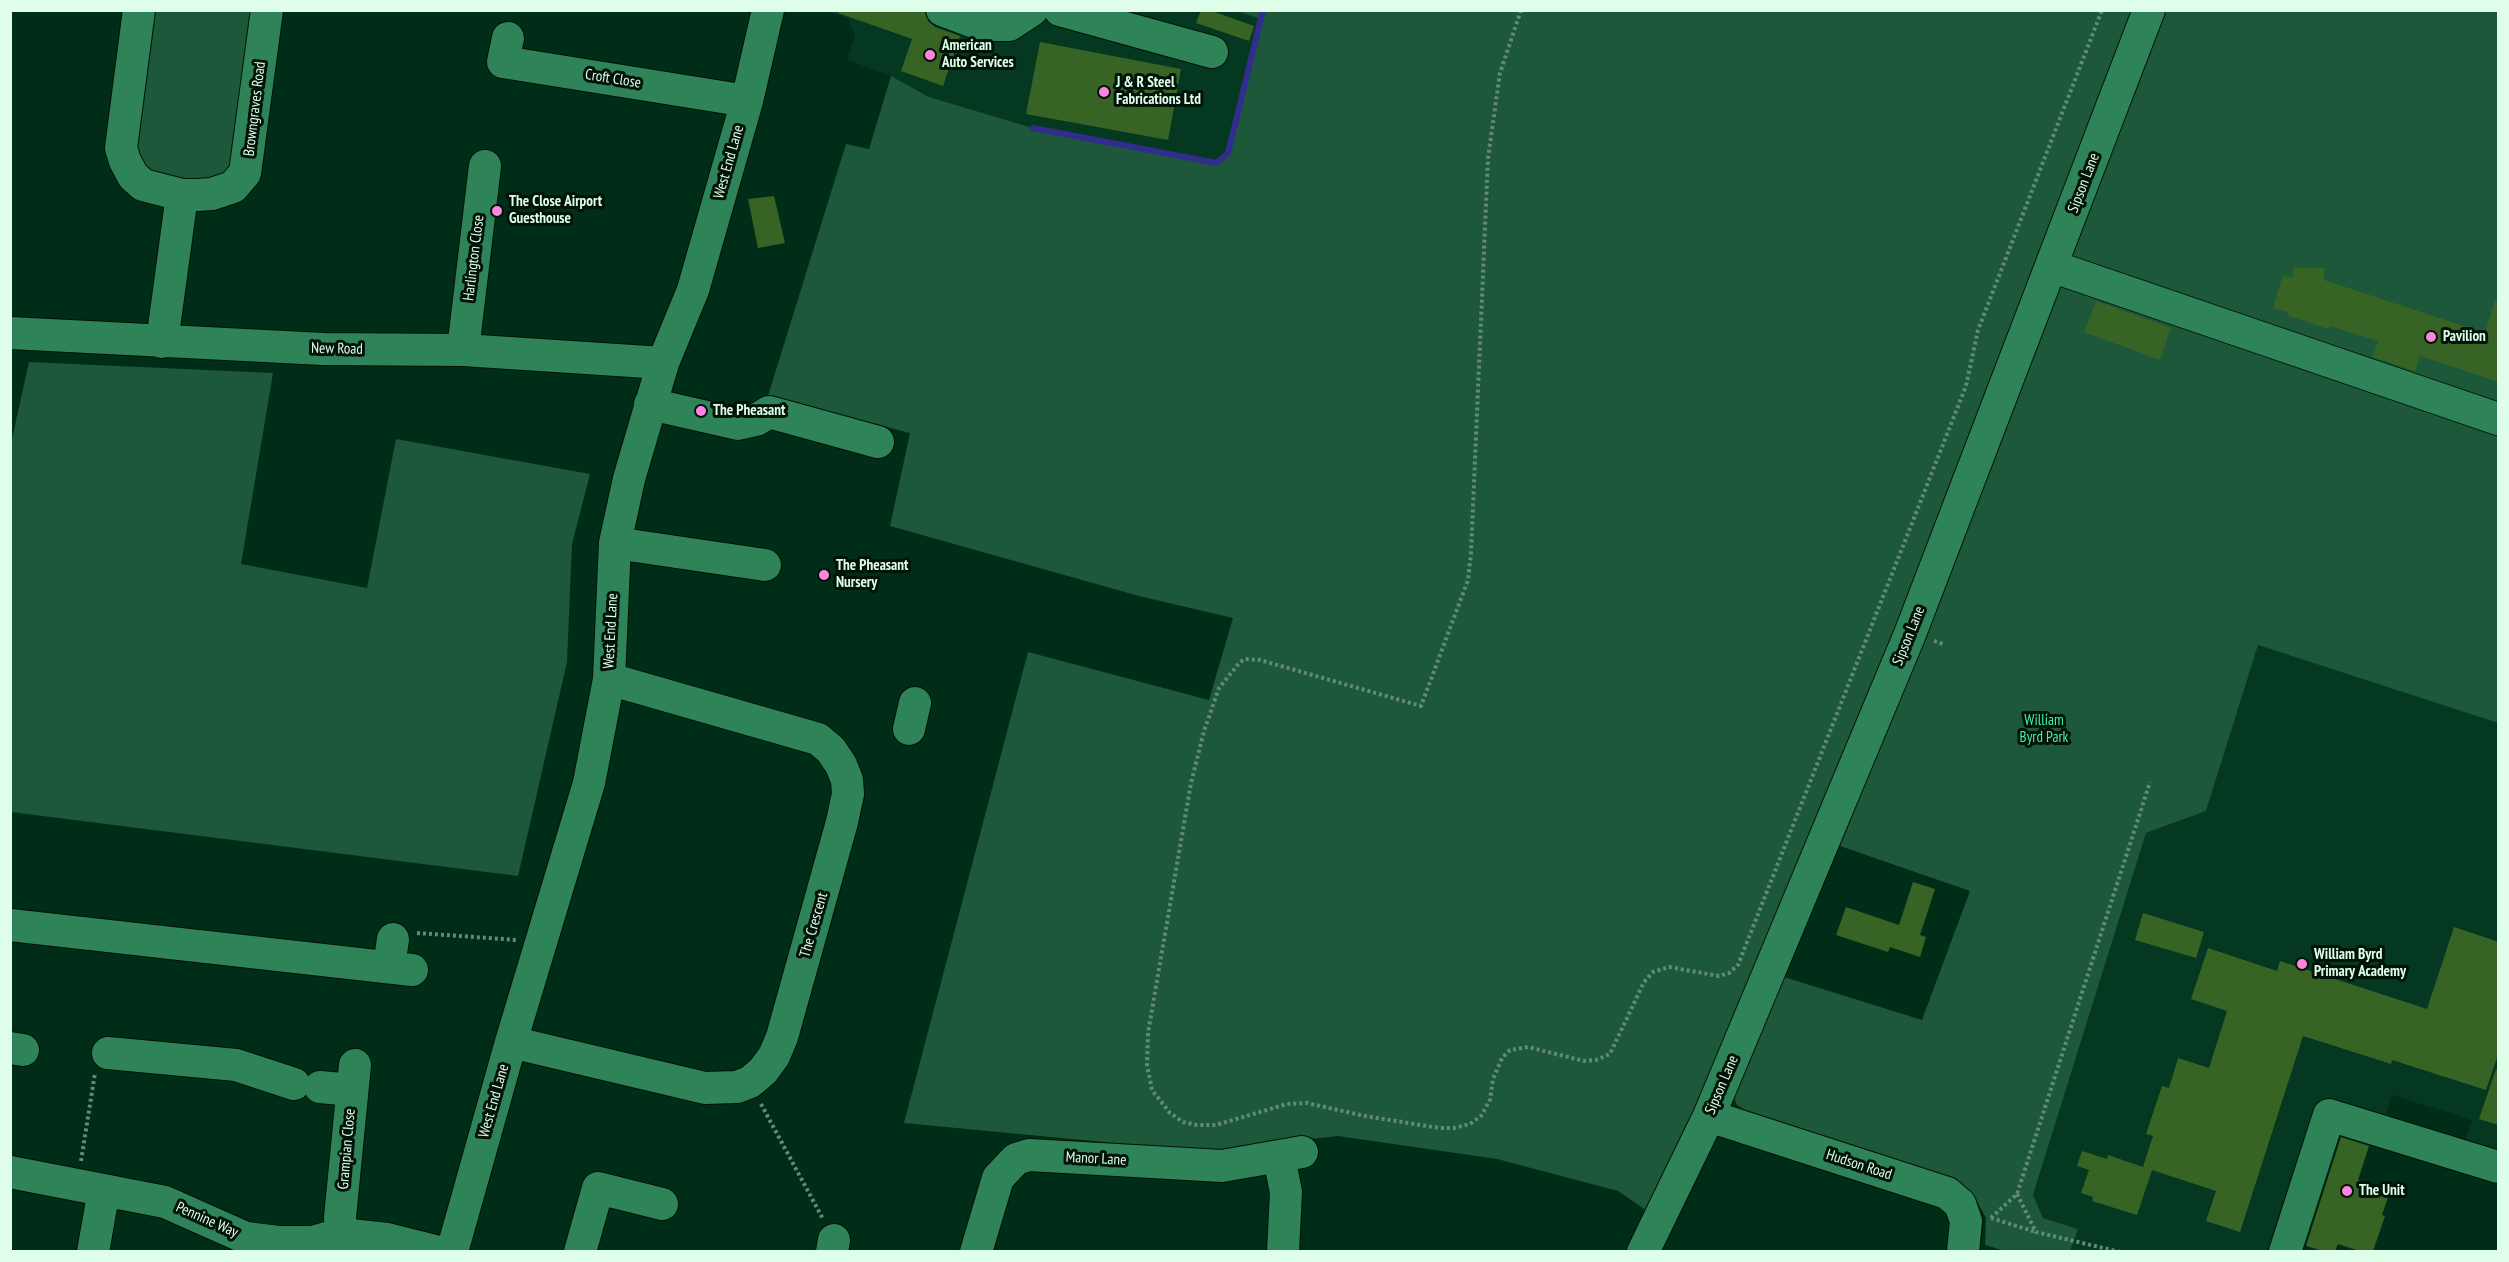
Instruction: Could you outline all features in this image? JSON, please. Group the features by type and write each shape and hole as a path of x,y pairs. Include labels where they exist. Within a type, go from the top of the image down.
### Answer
{"street":[{"name":"Browngraves Road","path":"139,10 121,148 129,171 143,185 182,195 212,194 223,191 233,187 245,173 267,10"},
{"name":"West End Lane","path":"452,1251 511,1042 589,783 609,679 615,543 629,479 663,363 693,290 747,101 768,10"},
{"path":"942,10 982,25 1000,29 1032,10"},
{"path":"1060,10 1212,52"},
{"name":"Sipson Lane","path":"1643,1251 1709,1116 1910,634 2149,10"},
{"name":"Croft Close","path":"508,38 503,62 747,101"},
{"name":"Harlington Close","path":"463,350 486,166"},
{"path":"162,342 182,195"},
{"path":"2051,266 2499,419"},
{"name":"New Road","path":"10,333 323,349 463,350 663,363"},
{"path":"650,404 724,423 738,424 756,420 769,412 878,442"},
{"path":"615,543 765,565"},
{"name":"The Crescent","path":"609,679 818,739 831,750 847,780 848,794 842,822 782,1037 774,1056 763,1071 750,1082"},
{"path":"10,924 402,952"},
{"path":"511,1042 705,1088 729,1088 750,1082"},
{"name":"Grampian Close","path":"101,1062 236,1065 307,1086 360,1081 340,1217 341,1234"},
{"path":"2285,1251 2329,1115 2499,1167"},
{"name":"Hudson Road","path":"1709,1116 1947,1193 1978,1220"},
{"name":"Manor Lane","path":"976,1251 998,1178 1016,1160 1029,1155 1222,1166 1291,1154 1286,1192 1283,1251"},
{"name":"Pennine Way","path":"10,1172 165,1202 246,1238 278,1242 313,1242 341,1234 387,1239 439,1251"},
{"path":"91,1188 93,1251"},
{"path":"579,1251 598,1188 662,1204"},
{"path":"1963,1251 1978,1220"}],"path":[{"path":"1521,10 1500,73 1488,158 1468,580 1421,706 1260,660 1245,659 1240,662 1219,687 1204,731 1191,783 1148,1033 1147,1065 1152,1090 1170,1113 1184,1122 1216,1125 1287,1104 1307,1103 1365,1116 1438,1128 1454,1128 1470,1124 1481,1116 1490,1100 1493,1079 1502,1058 1510,1050 1528,1047 1584,1061 1596,1060 1610,1054 1644,982 1653,972 1669,967 1719,976 1729,973 1738,965 1966,386 1978,330 2102,10"},
{"path":"1978,1220 2017,1194 2150,782"},
{"path":"402,952 524,940"},
{"path":"91,1188 101,1062"},
{"path":"750,1082 833,1246"},
{"path":"2017,1194 2037,1232"},
{"path":"1978,1220 2120,1251"}],"shaded area":[{"path":"824,11 1261,11 1228,153 1217,163 1033,128 929,97 891,76 847,60 855,36 848,18"},
{"name":"William Byrd Primary Academy","path":"2258,645 2498,723 2498,1159 2463,1147 2472,1120 2392,1095 2378,1140 2372,1138 2369,1146 2333,1133 2298,1251 2070,1251 2077,1229 2043,1218 2033,1195 2146,833 2206,811"}],"green space":[{"path":"147,11 258,11 230,179 156,181 134,160"},
{"name":"William Byrd Park","path":"1237,11 2498,11 2498,723 2258,645 2206,811 2146,833 2033,1195 2043,1218 2078,1229 2070,1251 2005,1251 1985,1245 1986,1218 1973,1194 1961,1184 1943,1175 1745,1110 1737,1105 1734,1098 1735,1089 1784,977 1922,1020 1970,891 1840,846 1959,549 1653,1215 1618,1191 1497,1159 1338,1136 1219,1153 904,1123 1028,652 1209,700 1233,618 1139,596 890,526 910,433 768,396 846,144 869,149 891,76 929,97 1033,128 1217,163 1228,153 1261,19"},
{"path":"29,362 273,373 241,564 367,588 396,439 590,474 572,544 567,662 518,876 11,812 10,448"}],"building":[{"name":"American Auto Services","path":"839,10 924,10 928,21 935,27 960,36 943,86 901,71 912,39 838,13"},
{"path":"1201,10 1209,10 1254,26 1249,41 1196,23"},
{"name":"J & R Steel Fabrications Ltd","path":"1040,42 1181,69 1168,140 1026,114"},
{"path":"774,196 785,243 758,248 748,199"},
{"name":"Pavilion","path":"2293,268 2324,268 2324,280 2485,333 2495,300 2499,301 2499,382 2420,356 2415,371 2373,357 2378,341 2330,326 2328,329 2273,308 2283,275 2293,278"},
{"path":"2096,301 2171,328 2160,360 2084,332"},
{"path":"1913,882 1935,889 1920,935 1926,937 1920,957 1890,947 1888,952 1836,935 1846,907 1899,925"},
{"path":"2143,913 2204,932 2196,958 2135,940"},
{"path":"2454,927 2499,942 2499,1052 2486,1090 2392,1060 2391,1064 2303,1036 2240,1232 2206,1221 2216,1191 2152,1170 2137,1215 2092,1201 2093,1197 2081,1193 2089,1170 2077,1166 2082,1151 2107,1159 2108,1155 2143,1167 2153,1136 2146,1134 2162,1086 2169,1088 2178,1058 2209,1068 2227,1011 2191,999 2208,948 2277,971 2280,961 2427,1009"},
{"path":"2496,1069 2499,1070 2499,1125 2479,1119"},
{"name":"The Unit","path":"2341,1137 2369,1146 2358,1180 2381,1188 2379,1194 2388,1197 2382,1215 2385,1216 2373,1251 2359,1251 2338,1244 2335,1251 2323,1251 2306,1246"}],"waterway":[{"path":"1033,128 1217,163 1228,153 1263,10"}],"place":[{"name":"American Auto Services","path":"930,55"},
{"name":"J & R Steel Fabrications Ltd","path":"1104,92"},
{"name":"The Close Airport Guesthouse","path":"497,211"},
{"name":"Pavilion","path":"2431,337"},
{"name":"The Pheasant","path":"701,411"},
{"name":"The Pheasant Nursery","path":"824,575"},
{"name":"William Byrd Primary Academy","path":"2302,964"},
{"name":"The Unit","path":"2347,1191"}]}
